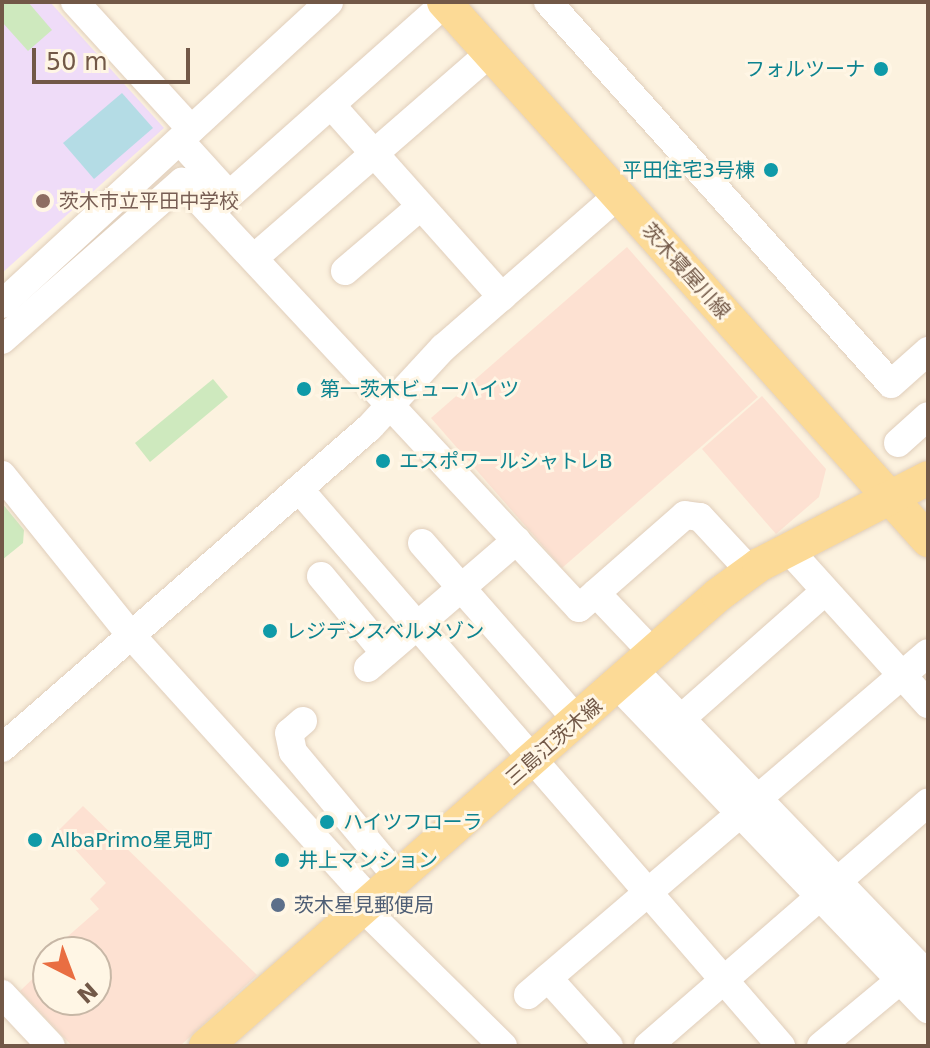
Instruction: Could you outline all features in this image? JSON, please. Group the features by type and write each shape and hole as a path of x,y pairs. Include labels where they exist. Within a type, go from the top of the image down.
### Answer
{"main road":[{"name":"茨木寝屋川線","path":"445,2 928,540"},
{"name":"三島江茨木線","path":"206,1046 366,903 750,571 928,478"}],"street":[{"path":"75,2 186,135 220,204 254,258 392,403 579,608 685,515 700,517 750,571"},
{"path":"2,304 329,2"},
{"path":"220,204 445,2"},
{"path":"548,2 891,384 928,351"},
{"path":"254,258 490,53"},
{"path":"331,105 502,297"},
{"path":"2,340 182,182 220,204"},
{"path":"2,748 299,489 502,297 617,196"},
{"path":"345,271 420,207"},
{"path":"898,443 928,416"},
{"path":"2,475 130,634 366,903 503,1046"},
{"path":"299,489 532,762 781,1046"},
{"path":"321,576 376,661 517,540"},
{"path":"422,543 578,721"},
{"path":"788,549 928,704"},
{"path":"672,728 825,591"},
{"path":"596,593 636,670 672,728 826,893 918,970 928,1009"},
{"path":"609,1046 538,986 928,653"},
{"path":"303,721 289,733 293,752 397,877"},
{"path":"648,1046 928,803"},
{"path":"821,1046 918,970"},
{"path":"4,1000 48,1045"}],"shaded area":[{"name":"茨木市立平田中学校","path":"2,2 50,2 164,128 2,273"},
{"path":"627,247 758,397 562,568 431,418"},
{"path":"762,396 826,469 819,497 776,534 702,449"},
{"path":"83,806 257,975 180,1046 72,1046 44,1016 112,1016 112,936 68,936 99,909 90,899 106,883 58,831"},
{"path":"32,979 32,1004 20,991"}],"green space":[{"path":"2,2 28,2 52,30 28,51 2,22"},
{"path":"213,379 228,397 150,462 135,443"},
{"path":"2,503 24,530 23,543 2,560"}],"water":[{"path":"122,93 153,128 94,179 63,143"}],"place":[{"name":"フォルツーナ","path":"881,69"},
{"name":"平田住宅3号棟","path":"771,170"},
{"name":"茨木市立平田中学校","path":"43,201"},
{"name":"第一茨木ビューハイツ","path":"304,389"},
{"name":"エスポワールシャトレB","path":"383,461"},
{"name":"レジデンスベルメゾン","path":"270,631"},
{"name":"ハイツフローラ","path":"327,822"},
{"name":"AlbaPrimo星見町","path":"35,840"},
{"name":"井上マンション","path":"282,860"},
{"name":"茨木星見郵便局","path":"278,905"}]}
